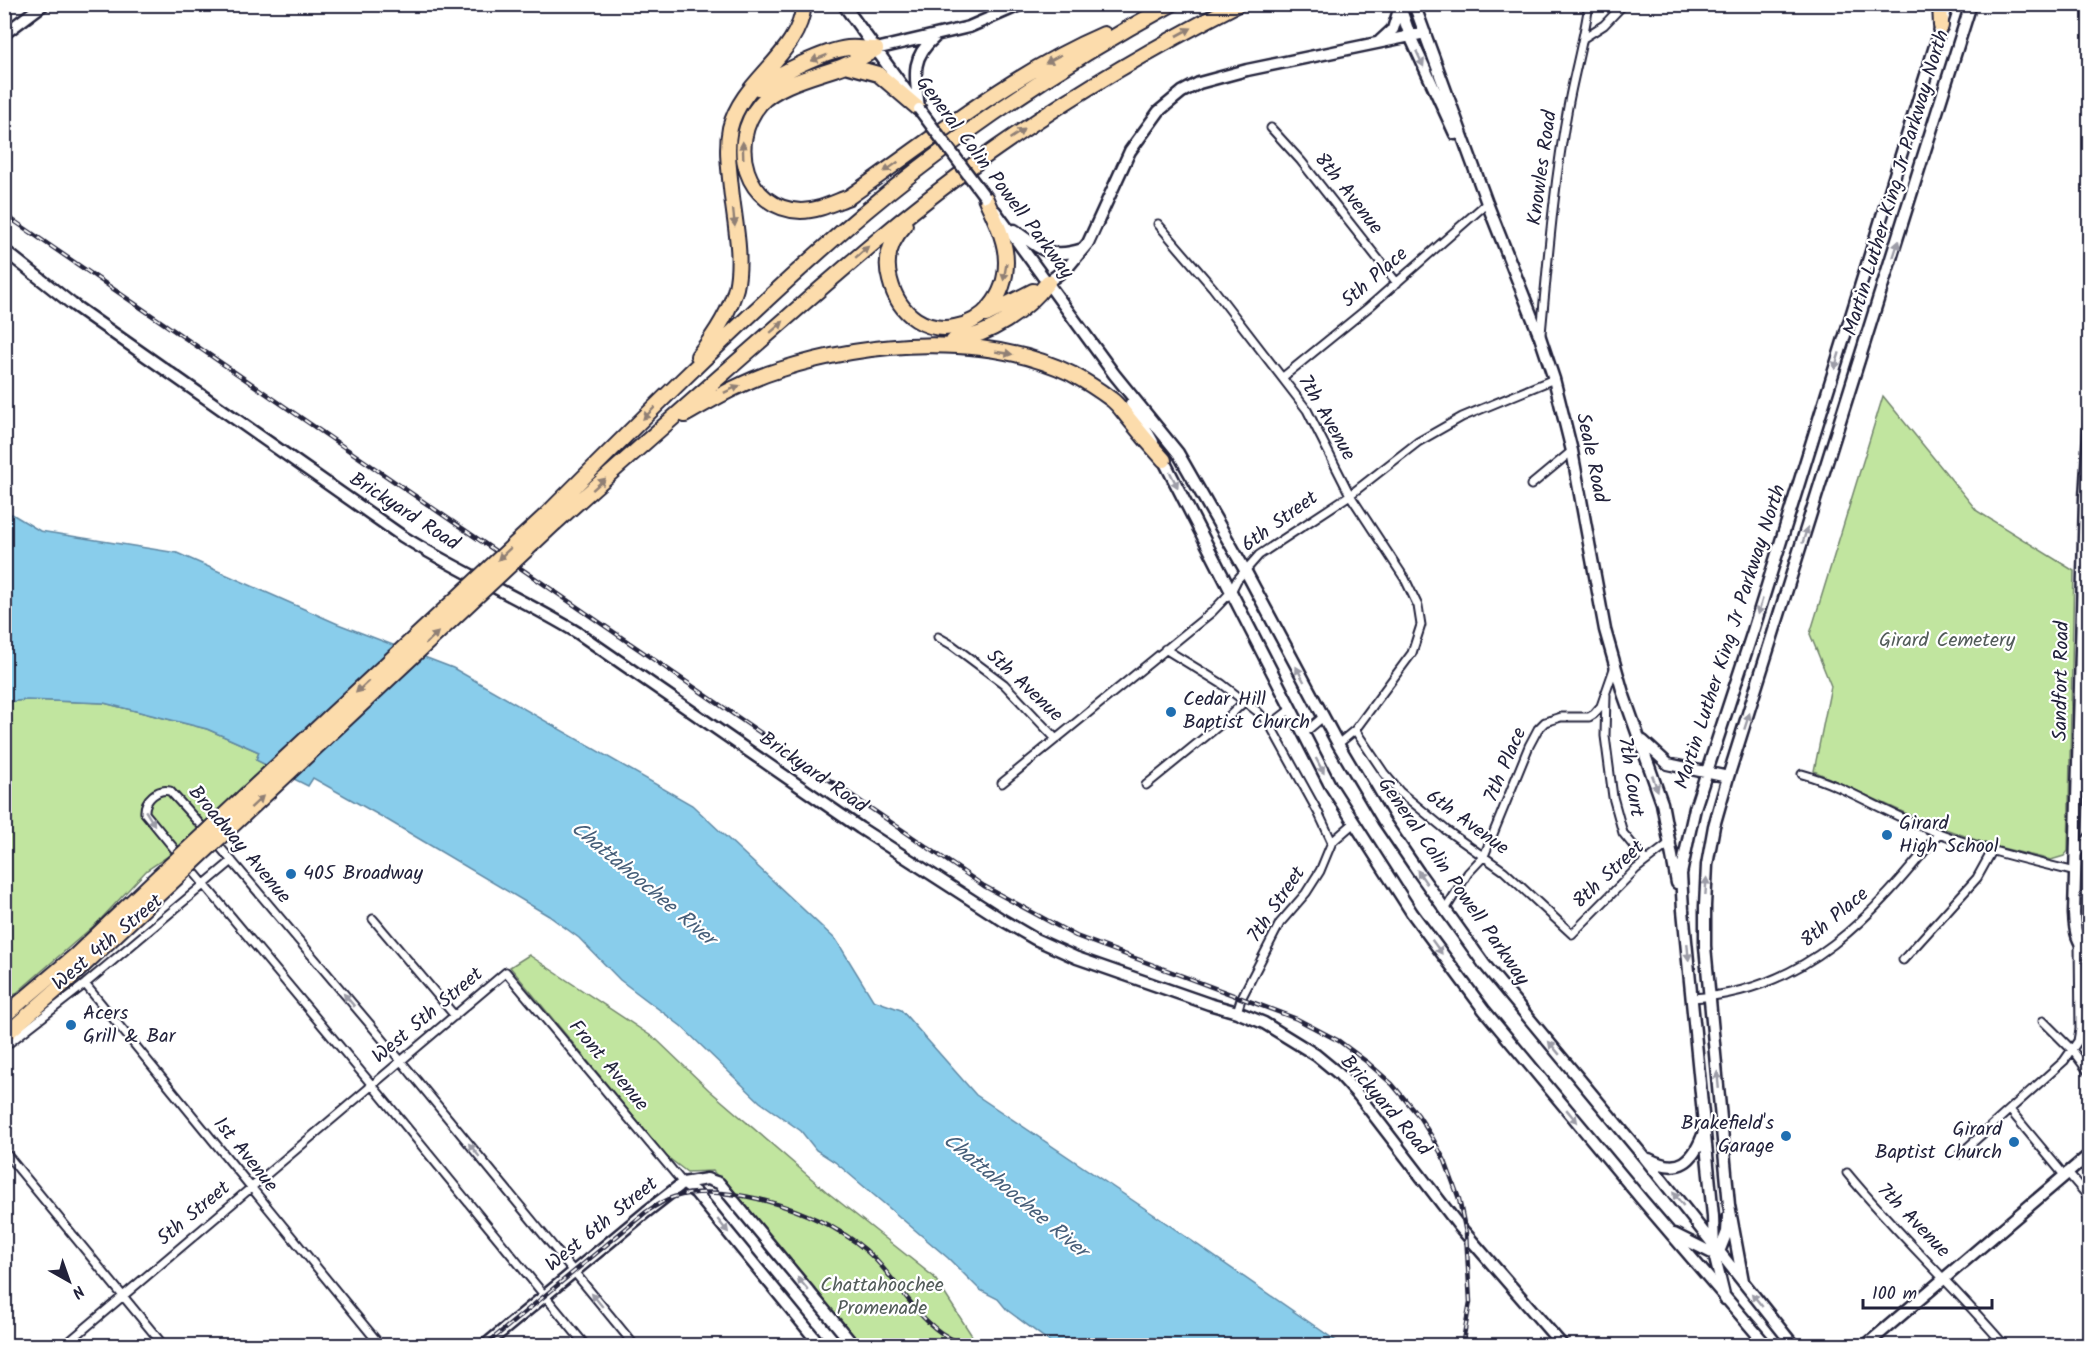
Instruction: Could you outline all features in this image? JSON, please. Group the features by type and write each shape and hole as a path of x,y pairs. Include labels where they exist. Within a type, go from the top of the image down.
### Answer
{"highway":[{"path":"674,388 715,334 735,288 738,258 728,158 730,128 742,99 791,42 799,25 804,4"},
{"path":"551,518 662,427 871,244 995,149 1081,92 1165,42 1238,4"},
{"path":"1940,4 1941,26"},
{"path":"876,49 844,65 779,90 762,102 749,119 743,138 743,159 750,178 762,195 780,206 800,211 821,209 849,197 1019,77 1074,47 1168,7"},
{"path":"4,1016 165,880 551,518 674,388 820,251 928,162 1042,80 1168,7"},
{"path":"742,99 773,77 819,57 847,48 876,49"},
{"path":"844,65 878,74 919,109"},
{"path":"981,318 999,295 1006,264 1005,241 985,197"},
{"path":"928,200 896,235 887,258 888,276 894,296 906,312 923,324 943,328 963,326 1048,282"},
{"path":"662,427 731,389 777,370 826,357 876,348 926,345 971,338 993,328 1037,297 1048,282"},
{"path":"926,345 969,348 1026,357 1073,374 1113,400 1164,460"},
{"path":"4,1036 69,979 165,880"}],"main road":[{"path":"4,34 44,4"},
{"name":"General Colin Powell Parkway","path":"843,4 1114,374 1178,453 1245,570 1338,744 1383,820 1445,910 1503,987 1644,1157 1794,1346"},
{"path":"876,49 969,27 1022,4"},
{"name":"Seale Road","path":"1414,4 1554,379 1572,451 1597,591 1615,666 1662,803 1683,910"},
{"name":"Martin Luther King Jr Parkway North","path":"1725,1299 1716,1250 1681,874 1695,808 1948,4"},
{"name":"Martin Luther King Jr Parkway North","path":"1744,1284 1729,1205 1705,946 1706,886 1714,826 1971,4"},
{"path":"1377,43 1396,24 1400,6"},
{"name":"Seale Road","path":"1400,6 1410,36 1487,202"},
{"path":"1048,282 1068,267 1084,249 1130,151 1159,111 1182,92 1199,82 1247,70 1425,33"},
{"path":"919,109 917,61 922,50 936,36"},
{"path":"1005,223 1051,253 1064,255 1084,249"},
{"name":"Brickyard Road","path":"4,250 72,304 402,536 436,557 578,633 860,828 1004,921 1035,939 1077,958 1237,1012 1264,1023 1291,1038 1338,1074 1359,1096 1459,1226 1563,1346"},
{"name":"General Colin Powell Parkway","path":"1114,374 1164,460 1330,785 1412,913 1484,1010 1725,1299 1767,1346"},
{"name":"Sandfort Road","path":"2079,945 2075,924 2076,856 2085,498 2090,417"},
{"name":"Seale Road","path":"1635,728 1645,745 1668,764 1728,777"},
{"path":"2079,945 2090,957"},
{"path":"1644,1157 1661,1165 1683,1164 1699,1146 1704,1124 1721,1116"},
{"path":"1864,1346 2090,1154"},
{"path":"683,1183 707,1179 719,1183 854,1346"},
{"name":"West 6th Street","path":"544,1295 683,1183"},
{"name":"Front Avenue","path":"683,1183 696,1193 821,1346"},
{"path":"1670,1232 1716,1250 1726,1232 1729,1205"},
{"path":"484,1346 544,1295"}],"street":[{"name":"Knowles Road","path":"1540,337 1566,117 1585,37 1589,4"},
{"path":"1585,37 1604,25 1624,4"},
{"name":"8th Avenue","path":"1271,128 1301,161 1396,283"},
{"name":"5th Place","path":"1283,377 1396,283 1487,202"},
{"name":"7th Avenue","path":"1158,224 1213,288 1307,410 1350,495 1405,579 1419,606 1420,635 1412,653 1355,730"},
{"name":"6th Street","path":"1002,783 1212,612 1231,592 1245,570 1259,555 1350,495 1418,442 1444,426 1498,400 1554,379"},
{"path":"1531,484 1572,451"},
{"name":"5th Avenue","path":"938,637 1004,684 1056,739"},
{"path":"1165,649 1246,700 1270,725 1332,842"},
{"name":"7th Place","path":"1445,910 1468,873 1484,855 1538,729 1545,722 1561,717 1589,717 1594,714 1600,706 1615,666"},
{"name":"7th Court","path":"1606,690 1605,736 1613,797 1623,833 1646,861"},
{"path":"1146,785 1221,724 1246,700"},
{"path":"1270,725 1291,709"},
{"path":"1303,734 1323,717"},
{"path":"1338,744 1355,730"},
{"name":"6th Avenue","path":"1355,730 1400,792 1446,830 1504,871 1572,934"},
{"path":"1802,774 1835,785 1889,812 1939,833 1992,851 2076,872"},
{"name":"Broadway Avenue","path":"586,1346 372,1085 148,818 145,807 152,797 164,790 172,792 401,1061 634,1346"},
{"name":"7th Street","path":"1237,1012 1241,999 1272,936 1320,872 1332,842 1354,823"},
{"name":"8th Place","path":"1692,998 1711,997 1770,981 1788,974 1823,953 1883,899 1939,833"},
{"path":"2076,856 2090,835"},
{"name":"8th Street","path":"1572,934 1646,861 1671,842"},
{"path":"1903,960 1977,878 1992,851"},
{"name":"West 4th Street","path":"4,1047 85,984 232,861"},
{"path":"373,919 455,1016"},
{"path":"1960,1154 2052,1074 2073,1051 2080,1029 2079,945"},
{"name":"West 5th Street","path":"372,1085 506,972"},
{"name":"Front Avenue","path":"506,972 683,1183"},
{"name":"1st Avenue","path":"85,984 381,1346"},
{"path":"2043,1021 2073,1051 2090,1074"},
{"name":"5th Street","path":"64,1346 372,1085"},
{"path":"2010,1110 2090,1199"},
{"path":"4,1151 164,1346"},
{"name":"7th Avenue","path":"1847,1173 1867,1198 1944,1277 2005,1346"}],"green space":[{"name":"Girard Cemetery","path":"1883,396 1977,511 2074,571 2068,851 2064,856 2051,860 1990,845 1920,820 1814,771 1831,686 1810,634"},
{"path":"27,700 104,703 207,729 259,752 256,760 266,765 176,851 147,870 98,922 5,1003 5,702"},
{"name":"Chattahoochee Promenade","path":"529,955 657,1040 709,1090 827,1192 934,1277 978,1345 860,1345 713,1171 687,1172 666,1156 510,967"}],"water":[{"name":"Chattahoochee River","path":"12,514 40,531 177,553 338,624 453,668 692,805 837,941 873,1000 901,1010 976,1095 1342,1345 1054,1345 1007,1310 998,1299 980,1290 948,1258 835,1162 816,1150 801,1131 760,1102 681,1026 620,980 579,938 549,916 313,778 308,786 256,760 259,752 207,729 104,703 27,700 5,702 4,516"}],"railway":[{"path":"4,214 984,886 1076,936 1297,1019 1339,1041 1367,1062 1392,1084 1418,1115 1445,1161 1459,1199 1466,1233 1470,1302 1462,1346"},
{"path":"484,1346 646,1212 670,1198 697,1193 723,1193 751,1197 807,1215 833,1228 873,1257 930,1324 964,1346"}],"place":[{"name":"Cedar Hill Baptist Church","path":"1171,712"},
{"name":"Girard High School","path":"1887,835"},
{"name":"405 Broadway","path":"291,874"},
{"name":"Acers Grill & Bar","path":"71,1025"},
{"name":"Brakefield's Garage","path":"1786,1136"},
{"name":"Girard Baptist Church","path":"2014,1142"}]}
